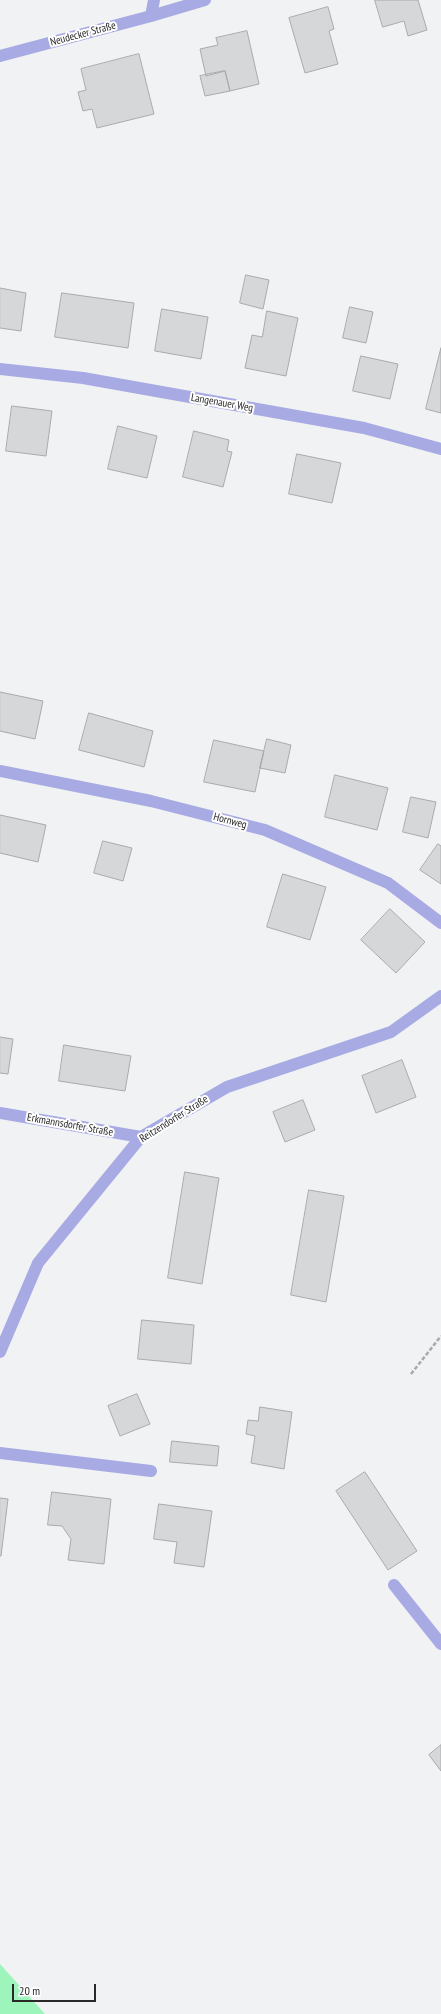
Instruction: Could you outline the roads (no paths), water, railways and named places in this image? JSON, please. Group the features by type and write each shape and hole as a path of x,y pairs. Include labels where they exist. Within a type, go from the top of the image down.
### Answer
{"street":[{"path":"151,16 154,0"},
{"name":"Neudecker Straße","path":"0,56 151,16 204,0"},
{"name":"Langenauer Weg","path":"0,369 83,378 364,428 441,449"},
{"name":"Hornweg","path":"0,771 151,801 265,830 388,883 441,923"},
{"name":"Reitzendorfer Straße","path":"0,1352 38,1263 141,1137 227,1087 392,1032 441,996"},
{"name":"Erkmannsdorfer Straße","path":"0,1113 141,1137"},
{"path":"0,1453 151,1471"},
{"path":"394,1585 441,1644"}]}
